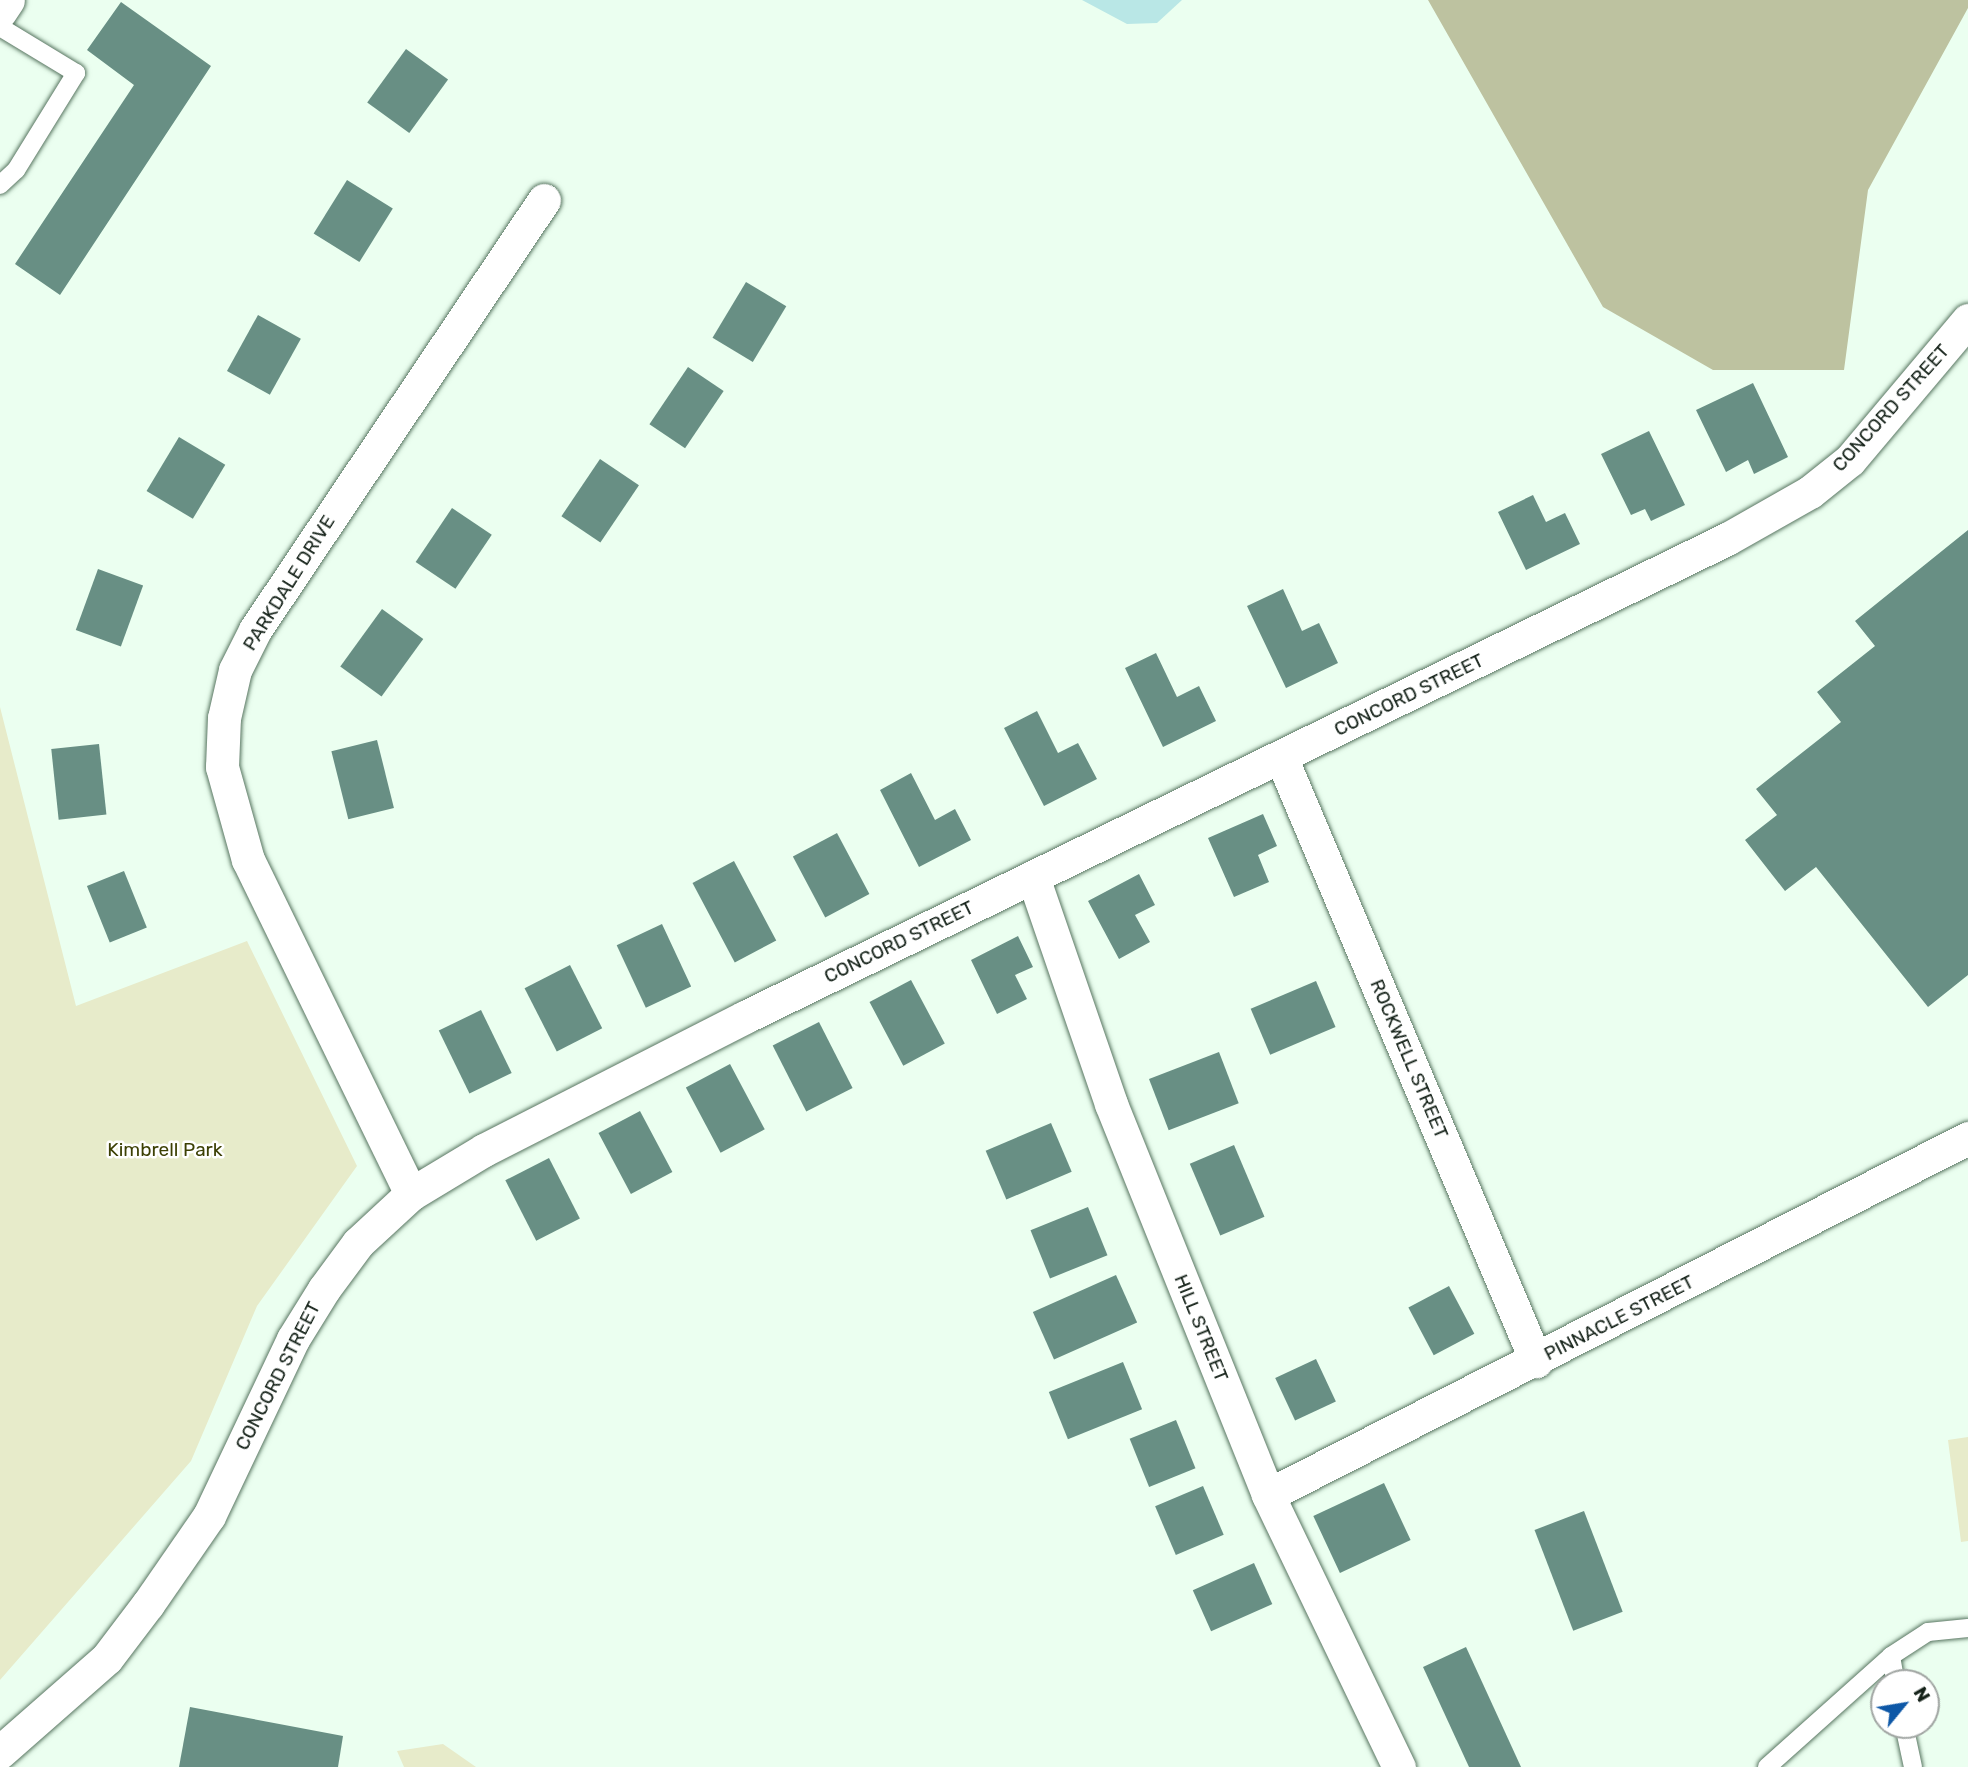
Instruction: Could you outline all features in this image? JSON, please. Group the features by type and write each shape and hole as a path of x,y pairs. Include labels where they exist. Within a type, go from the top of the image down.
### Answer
{"street":[{"path":"0,12 8,0"},
{"name":"PARKDALE DRIVE","path":"411,1194 248,860 222,767 224,718 235,670 255,631 544,200"},
{"name":"CONCORD STREET","path":"0,1752 107,1657 148,1604 209,1516 293,1339 324,1289 358,1243 411,1194 565,1107 1033,877 1626,591 1810,492 1850,460 1968,320"},
{"name":"ROCKWELL STREET","path":"1281,757 1536,1361"},
{"name":"HILL STREET","path":"1033,877 1111,1104 1268,1495 1399,1767"},
{"name":"PINNACLE STREET","path":"1268,1495 1536,1361 1968,1138"}],"lane":[{"path":"0,27 76,73 16,170 0,185"},
{"path":"1767,1767 1891,1656 1928,1632 1968,1628"},
{"path":"1891,1656 1893,1669"},
{"path":"1908,1739 1913,1767"}],"green space":[{"path":"1428,0 1968,0 1968,8 1868,190 1844,370 1713,370 1603,307"},
{"name":"Kimbrell Park","path":"0,707 76,1006 247,941 357,1166 257,1306 191,1461 0,1680"},
{"path":"1968,1437 1968,1541 1961,1542 1948,1440"},
{"path":"443,1744 476,1767 404,1767 397,1751"}],"water":[{"path":"1082,0 1182,0 1157,23 1127,24"}],"building":[{"path":"121,2 211,66 60,295 15,264 134,85 87,50"},
{"path":"406,49 448,80 409,133 367,102"},
{"path":"347,180 393,209 359,262 314,233"},
{"path":"746,282 786,306 753,362 713,338"},
{"path":"258,315 301,339 270,395 227,371"},
{"path":"688,367 724,391 685,448 649,424"},
{"path":"1753,383 1788,457 1754,474 1748,460 1726,472 1696,410"},
{"path":"1649,431 1685,505 1651,521 1645,509 1631,515 1601,454"},
{"path":"179,437 225,465 193,519 147,491"},
{"path":"600,459 639,485 600,542 561,516"},
{"path":"1533,495 1546,522 1565,513 1580,544 1526,570 1498,512"},
{"path":"452,508 492,535 455,589 416,562"},
{"path":"1968,530 1968,975 1928,1007 1816,867 1785,891 1745,840 1777,815 1756,789 1841,722 1817,692 1875,646 1855,621"},
{"path":"98,569 143,585 121,646 76,630"},
{"path":"1283,589 1302,631 1319,623 1338,663 1286,688 1247,606"},
{"path":"382,609 423,639 382,696 340,666"},
{"path":"1156,653 1177,697 1199,686 1216,721 1163,747 1125,668"},
{"path":"1037,711 1058,753 1078,743 1097,779 1044,806 1004,728"},
{"path":"377,740 394,808 348,819 331,751"},
{"path":"99,744 106,815 59,820 51,749"},
{"path":"911,773 935,820 955,809 971,840 919,867 880,790"},
{"path":"1263,814 1277,846 1258,855 1269,882 1234,897 1208,838"},
{"path":"837,833 869,894 825,917 793,856"},
{"path":"734,861 776,940 735,963 693,883"},
{"path":"124,871 147,928 110,943 87,886"},
{"path":"1139,874 1155,905 1135,915 1150,942 1119,959 1088,901"},
{"path":"662,924 691,987 646,1008 617,945"},
{"path":"1018,936 1033,967 1015,975 1027,999 997,1014 971,960"},
{"path":"570,965 602,1028 557,1051 525,988"},
{"path":"911,980 945,1044 903,1066 870,1002"},
{"path":"1316,981 1336,1027 1270,1055 1251,1009"},
{"path":"481,1010 512,1073 469,1094 439,1031"},
{"path":"819,1022 853,1088 806,1112 773,1046"},
{"path":"1219,1052 1239,1103 1169,1130 1149,1079"},
{"path":"730,1064 765,1129 721,1153 686,1087"},
{"path":"640,1111 672,1172 631,1194 599,1133"},
{"path":"1051,1123 1072,1172 1006,1200 986,1151"},
{"path":"1234,1145 1264,1217 1220,1236 1190,1164"},
{"path":"549,1158 580,1219 536,1241 505,1180"},
{"path":"1088,1207 1107,1255 1050,1278 1031,1230"},
{"path":"1116,1275 1137,1323 1054,1360 1033,1312"},
{"path":"1449,1286 1474,1334 1434,1355 1408,1308"},
{"path":"1316,1359 1336,1402 1295,1421 1275,1378"},
{"path":"1123,1362 1142,1409 1068,1439 1049,1392"},
{"path":"1176,1420 1195,1468 1149,1487 1130,1439"},
{"path":"1384,1483 1411,1540 1340,1573 1313,1516"},
{"path":"1203,1486 1224,1535 1176,1555 1155,1506"},
{"path":"1584,1511 1623,1612 1573,1631 1535,1530"},
{"path":"1254,1563 1272,1604 1211,1631 1193,1590"},
{"path":"1466,1647 1521,1767 1469,1767 1423,1667"},
{"path":"190,1707 343,1736 338,1767 179,1767"}]}
